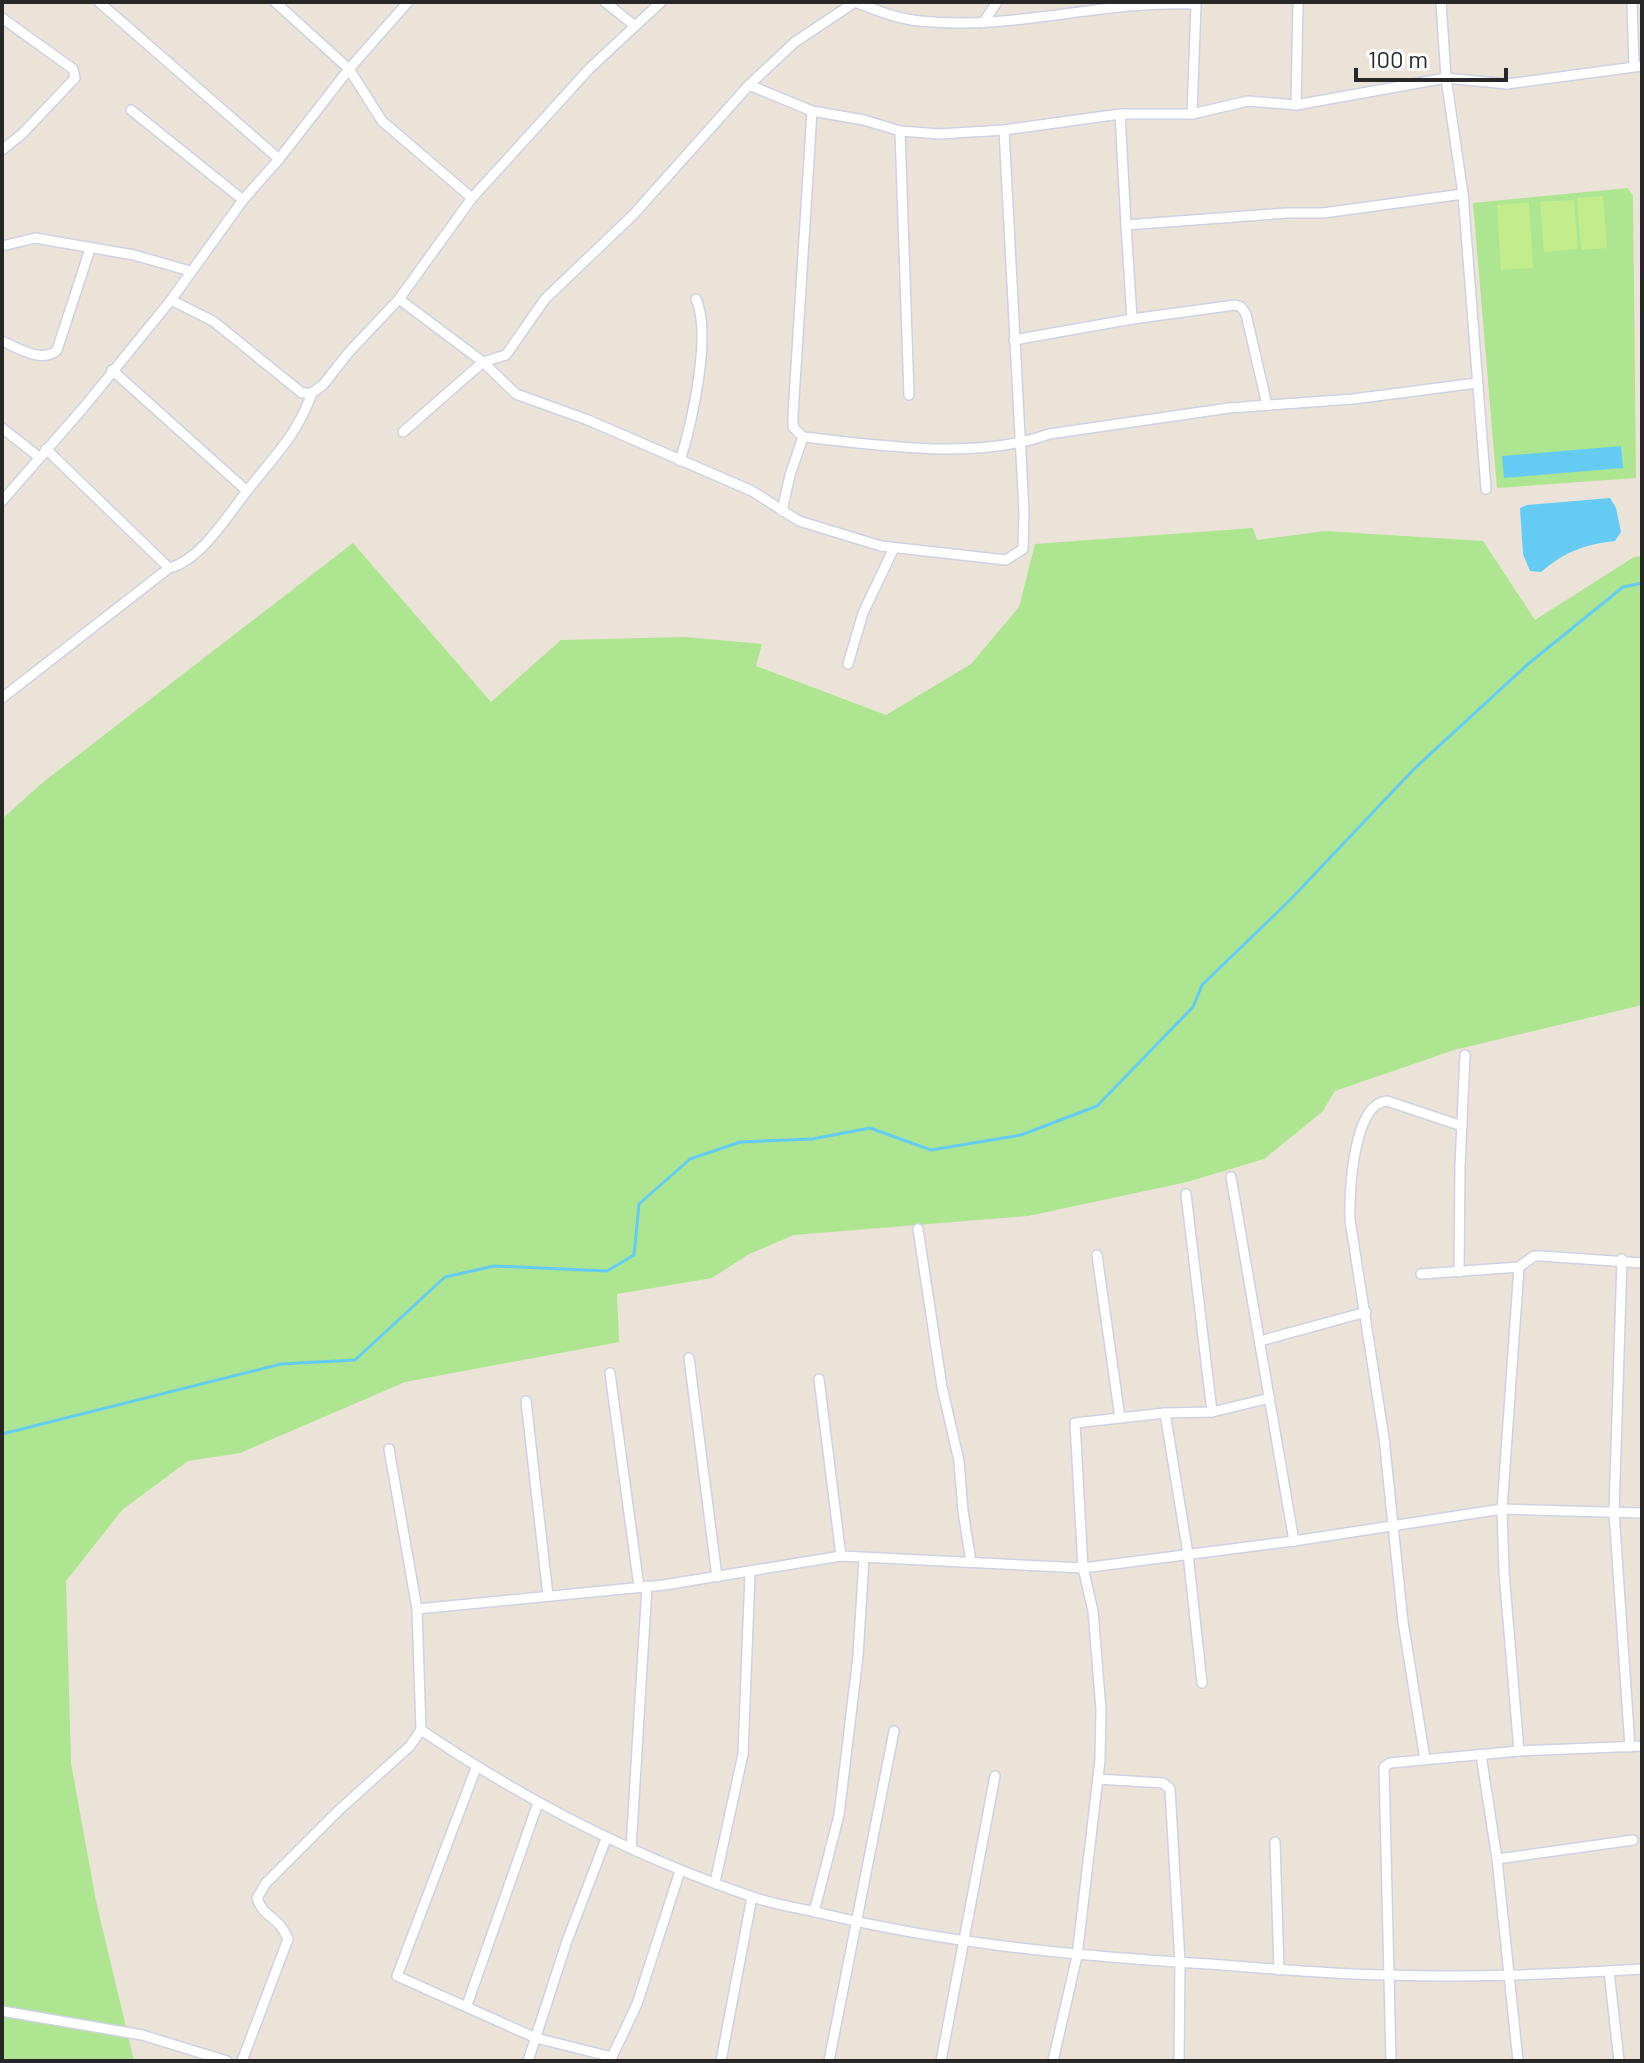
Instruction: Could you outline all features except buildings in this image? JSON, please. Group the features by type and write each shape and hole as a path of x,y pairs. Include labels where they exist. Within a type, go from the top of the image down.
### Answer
{"street":[{"path":"99,2 279,159"},
{"path":"275,2 349,69 382,121 472,198"},
{"path":"2,501 171,300 243,200 349,69 408,2"},
{"path":"605,2 635,26"},
{"path":"2,698 169,568 181,565 229,518 247,491 284,449 312,393 323,385 399,299 472,198 590,68 661,2"},
{"path":"403,432 483,362 506,355 545,299 633,215 749,85 795,42 855,2 919,21 983,23 1132,4 1196,3 1192,114"},
{"path":"983,23 997,2"},
{"path":"1296,105 1298,2"},
{"path":"1441,2 1446,78 1463,194 1486,489"},
{"path":"749,85 812,111 864,120 900,131 939,134 1004,130 1120,114 1192,114 1248,101 1296,105 1446,78 1507,84 1638,66 1632,2"},
{"path":"2,34 6,20 73,69 75,78 22,134 2,150"},
{"path":"131,110 243,200"},
{"path":"812,111 793,415 793,427 803,437 919,449 1022,444 1049,434 1267,405 1353,399 1477,383"},
{"path":"1120,114 1132,319"},
{"path":"399,299 483,362 516,394 588,420 752,491 799,521 838,535 894,548 1006,560 1023,549 1022,444 1004,130"},
{"path":"900,131 909,395"},
{"path":"1126,225 1323,213 1463,194"},
{"path":"2,246 35,238 134,255 190,271"},
{"path":"2,341 40,356 52,355 57,350 90,249"},
{"path":"680,461 688,434 700,361 703,314 696,299"},
{"path":"171,300 213,321 302,393 312,393"},
{"path":"1014,340 1235,305 1246,314 1267,405"},
{"path":"112,370 247,491"},
{"path":"2,428 39,457"},
{"path":"782,511 803,437"},
{"path":"46,449 169,568"},
{"path":"848,664 863,613 894,548"},
{"path":"1459,1272 1465,1055"},
{"path":"1425,1759 1403,1622 1384,1438 1350,1220 1349,1190 1351,1172 1369,1110 1378,1102 1387,1101 1462,1126"},
{"path":"1231,1177 1294,1541"},
{"path":"1186,1194 1212,1412"},
{"path":"918,1229 942,1387 959,1461 971,1562"},
{"path":"1097,1255 1120,1418"},
{"path":"1421,1274 1519,1267 1534,1256 1622,1259 1642,1263"},
{"path":"1622,1259 1614,1512 1630,1747"},
{"path":"1519,1267 1502,1509 1504,1572 1519,1751"},
{"path":"1260,1341 1366,1312"},
{"path":"689,1358 717,1577"},
{"path":"610,1373 643,1586 631,1848"},
{"path":"819,1379 841,1556"},
{"path":"1053,2061 1077,1956 1098,1779 1101,1710 1093,1611 1083,1568 1075,1423 1165,1413 1212,1412 1270,1398"},
{"path":"526,1401 548,1596"},
{"path":"1165,1413 1188,1554 1202,1683"},
{"path":"242,2061 288,1939 283,1925 260,1909 257,1898 266,1883 338,1811 410,1746 421,1730 417,1609 389,1449"},
{"path":"417,1609 750,1573 841,1556 1083,1568 1294,1541 1502,1509 1642,1513"},
{"path":"814,1912 839,1815 858,1656 864,1558"},
{"path":"715,1882 743,1754 750,1573"},
{"path":"421,1730 476,1768 606,1839 680,1871 752,1897 857,1922 965,1942 1077,1956 1279,1970 1387,1975 1510,1975 1642,1969"},
{"path":"829,2061 894,1731"},
{"path":"1391,2061 1384,1767 1390,1763 1519,1751 1642,1746"},
{"path":"1481,1755 1497,1859 1518,2061"},
{"path":"476,1768 397,1976 536,2038 611,2059 637,2004 680,1871"},
{"path":"941,2061 995,1776"},
{"path":"1098,1779 1163,1783 1170,1789 1180,1962 1179,2061"},
{"path":"467,2005 538,1803"},
{"path":"528,2061 567,1941 606,1839"},
{"path":"1497,1859 1633,1840"},
{"path":"1275,1842 1279,1970"},
{"path":"721,2061 752,1897"},
{"path":"1609,1971 1619,2061"},
{"path":"2,2011 142,2035 227,2061"}],"green space":[{"path":"1628,188 1633,196 1636,478 1497,488 1473,203"},
{"path":"1603,196 1607,248 1581,250 1577,198"},
{"path":"1574,200 1578,249 1544,252 1540,202"},
{"path":"1529,202 1533,268 1501,270 1497,205"},
{"path":"1253,528 1257,540 1325,531 1483,541 1535,620 1634,557 1642,556 1642,1005 1454,1050 1335,1091 1322,1112 1264,1159 1187,1182 1028,1216 794,1235 749,1254 712,1278 617,1294 619,1342 405,1382 240,1453 188,1461 122,1510 66,1581 71,1763 96,1901 134,2061 2,2061 2,819 42,783 353,543 491,702 561,640 685,637 762,644 756,666 886,715 971,664 1019,607 1035,544"}],"water":[{"path":"1621,446 1623,468 1504,478 1502,456"},
{"path":"1610,498 1616,508 1621,532 1615,541 1575,550 1541,572 1530,571 1523,554 1520,508"}],"waterway":[{"path":"2,1434 281,1364 355,1360 445,1277 494,1266 607,1271 634,1255 639,1204 690,1159 740,1142 812,1139 870,1128 931,1150 1021,1135 1097,1106 1193,1007 1202,985 1289,901 1414,769 1528,664 1623,587 1642,583"}]}
